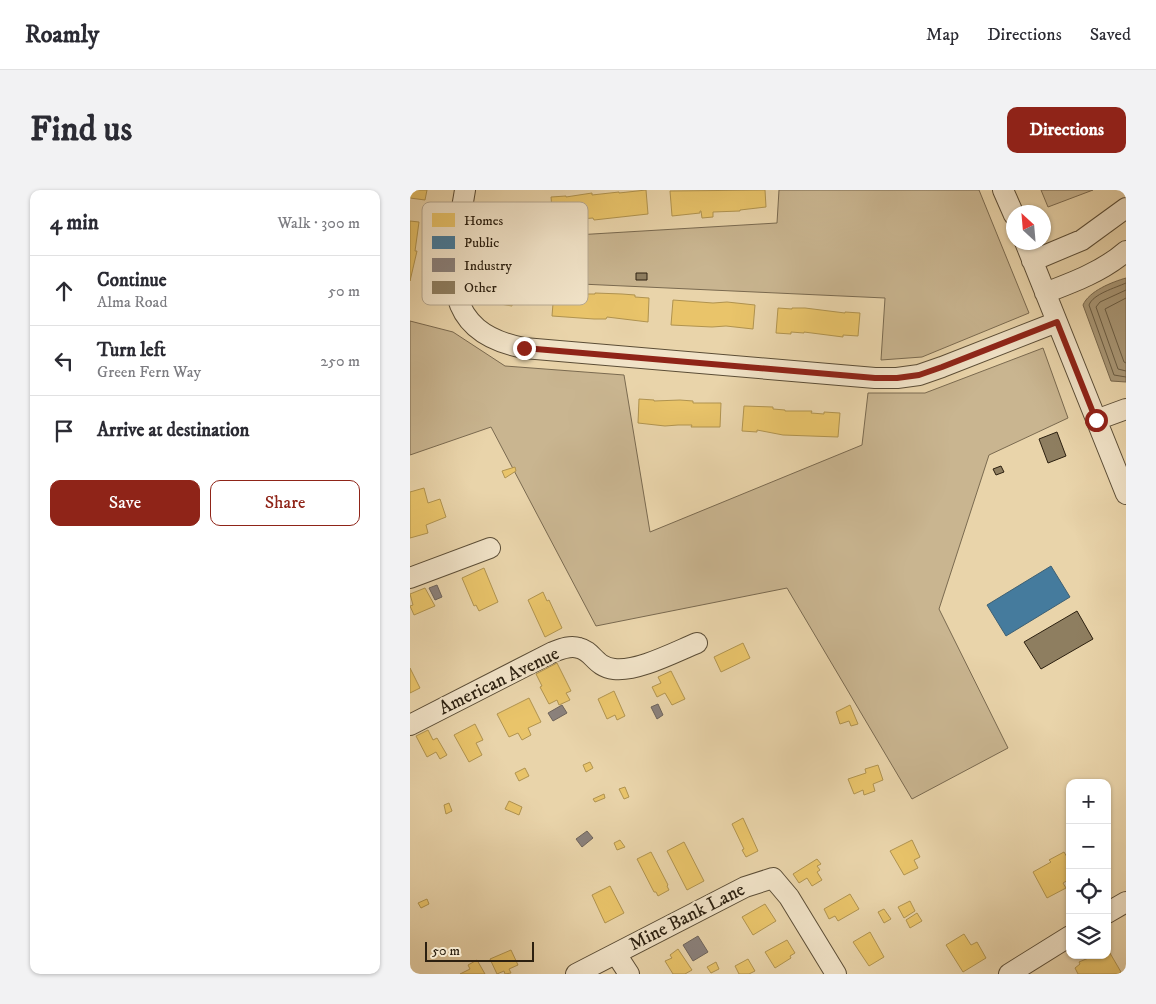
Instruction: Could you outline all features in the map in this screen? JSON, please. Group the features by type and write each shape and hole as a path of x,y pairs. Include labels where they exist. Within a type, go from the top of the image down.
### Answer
{"street":[{"path":"1003,190 1010,205"},
{"path":"1032,261 1082,240 1126,208"},
{"path":"1028,250 1126,494"},
{"path":"1045,293 1097,272 1126,251"},
{"path":"460,305 463,312 474,325 488,337 504,344 534,349 875,378 919,375 1057,322"},
{"path":"1096,420 1126,409"},
{"path":"410,578 490,548"},
{"name":"American Avenue","path":"410,725 538,658 561,649 569,647 579,648 587,652 604,667 627,670 697,643"},
{"name":"Mine Bank Lane","path":"576,974 745,887 773,878 789,897 836,974"},
{"path":"1111,911 1126,902"},
{"path":"1009,974 1066,938"},
{"path":"616,954 629,974"}],"shaded area":[{"path":"779,190 979,190 1029,313 922,357 881,360 885,298 588,284 588,234 777,223"},
{"path":"1041,190 1093,190 1051,206 1047,205"},
{"path":"410,321 453,332 505,366 624,375 650,532 862,445 868,393 925,393 1043,348 1068,418 989,455 939,609 1008,748 912,799 787,588 596,626 491,427 410,455"}],"water":[{"path":"1126,278 1126,382 1111,381 1083,305 1090,295 1096,291"}],"building: Homes":[{"path":"410,190 427,190 425,200 410,198"},
{"path":"646,190 648,214 594,220 593,218 588,218 588,202 551,202 551,197 592,193 592,195"},
{"path":"765,190 766,207 740,211 713,212 713,217 702,218 701,211 700,213 672,216 670,191"},
{"path":"410,221 419,222 415,251 417,251 410,281"},
{"path":"588,294 622,294 649,298 648,322 607,317 606,319 594,319 552,316 553,305 588,305"},
{"path":"673,300 755,305 753,329 726,326 671,325"},
{"path":"778,308 805,308 860,313 858,336 843,335 843,337 804,332 791,332 791,334 776,333"},
{"path":"639,399 721,403 720,427 665,426 638,423"},
{"path":"744,406 773,407 773,409 785,411 812,411 811,413 824,414 824,412 840,413 838,437 783,435 757,430 757,432 742,431"},
{"path":"515,467 516,471 505,478 502,471"},
{"path":"424,488 428,503 440,499 446,517 426,525 428,533 410,538 410,492"},
{"path":"484,568 498,602 479,611 476,605 474,606 462,578"},
{"path":"425,588 435,606 414,615 410,606 413,605 410,594"},
{"path":"543,592 547,601 549,600 562,628 545,637 528,600"},
{"path":"743,643 750,658 721,672 714,657"},
{"path":"557,663 571,691 566,693 570,700 559,705 557,700 549,704 536,674"},
{"path":"410,668 420,688 410,693"},
{"path":"671,671 685,699 672,705 665,693 657,697 652,687 661,683 658,677"},
{"path":"614,691 625,716 617,720 615,715 607,719 598,699"},
{"path":"529,698 541,722 528,728 531,735 522,740 518,733 509,737 497,714"},
{"path":"850,705 858,724 851,726 849,721 840,724 836,712"},
{"path":"475,724 483,740 476,743 482,755 469,762 454,735"},
{"path":"428,730 433,740 437,738 447,755 440,759 436,752 427,757 416,736"},
{"path":"590,762 593,768 586,772 583,765"},
{"path":"878,765 883,780 873,784 875,791 864,795 863,790 854,794 848,779 866,773 865,769"},
{"path":"525,768 529,776 519,781 515,773"},
{"path":"625,787 629,797 624,799 619,789"},
{"path":"604,794 605,798 595,802 593,799"},
{"path":"509,801 522,807 519,815 505,809"},
{"path":"449,803 452,811 446,814 444,805"},
{"path":"743,818 758,851 746,857 732,824"},
{"path":"620,840 625,847 617,850 614,843"},
{"path":"912,840 920,857 914,860 918,868 904,875 890,851"},
{"path":"684,842 704,881 687,890 667,851"},
{"path":"651,852 669,890 658,896 654,892 637,859"},
{"path":"1064,852 1066,855 1066,881 1063,883 1066,888 1047,898 1033,872 1051,862 1049,860"},
{"path":"817,859 821,864 817,866 820,870 817,872 822,880 812,886 807,878 799,883 793,874"},
{"path":"610,886 624,913 605,923 592,895"},
{"path":"850,894 859,909 838,921 835,916 829,919 824,909"},
{"path":"427,899 429,904 421,908 418,903"},
{"path":"910,901 915,911 904,918 898,907"},
{"path":"765,904 776,921 753,935 742,917"},
{"path":"884,909 891,919 884,923 878,912"},
{"path":"917,913 922,921 910,928 906,920"},
{"path":"870,932 884,957 869,966 853,942"},
{"path":"964,934 971,945 977,942 986,958 963,972 946,945"},
{"path":"787,940 795,953 790,956 791,958 775,968 765,952"},
{"path":"678,949 692,970 685,974 673,974 665,961 672,958 670,955"},
{"path":"511,950 518,965 509,969 511,973 505,974 504,971 497,974 490,959"},
{"path":"1111,955 1121,972 1118,974 1078,974 1075,968 1080,964 1079,962 1086,959 1111,959"},
{"path":"748,959 755,971 749,974 739,974 735,966"},
{"path":"477,960 485,974 460,974 470,969 468,965"},
{"path":"716,962 719,969 711,973 707,967"}],"building: Public":[{"path":"1051,566 1070,597 1006,636 987,605"}],"building: Industry":[{"path":"437,585 442,597 435,600 429,588"},
{"path":"658,704 663,715 657,719 651,707"},
{"path":"562,705 567,713 553,721 548,713"},
{"path":"587,831 593,838 582,847 576,839"},
{"path":"698,936 708,952 693,961 683,945"}],"building: Other":[{"path":"636,273 647,273 647,280 636,280"},
{"path":"1057,432 1066,456 1048,463 1039,439"},
{"path":"1001,466 1004,472 996,475 993,469"},
{"path":"1077,611 1093,639 1041,669 1024,642"}],"route":[{"path":"524,348 875,378 897,378 919,375 942,367 1057,322 1096,420"}]}
